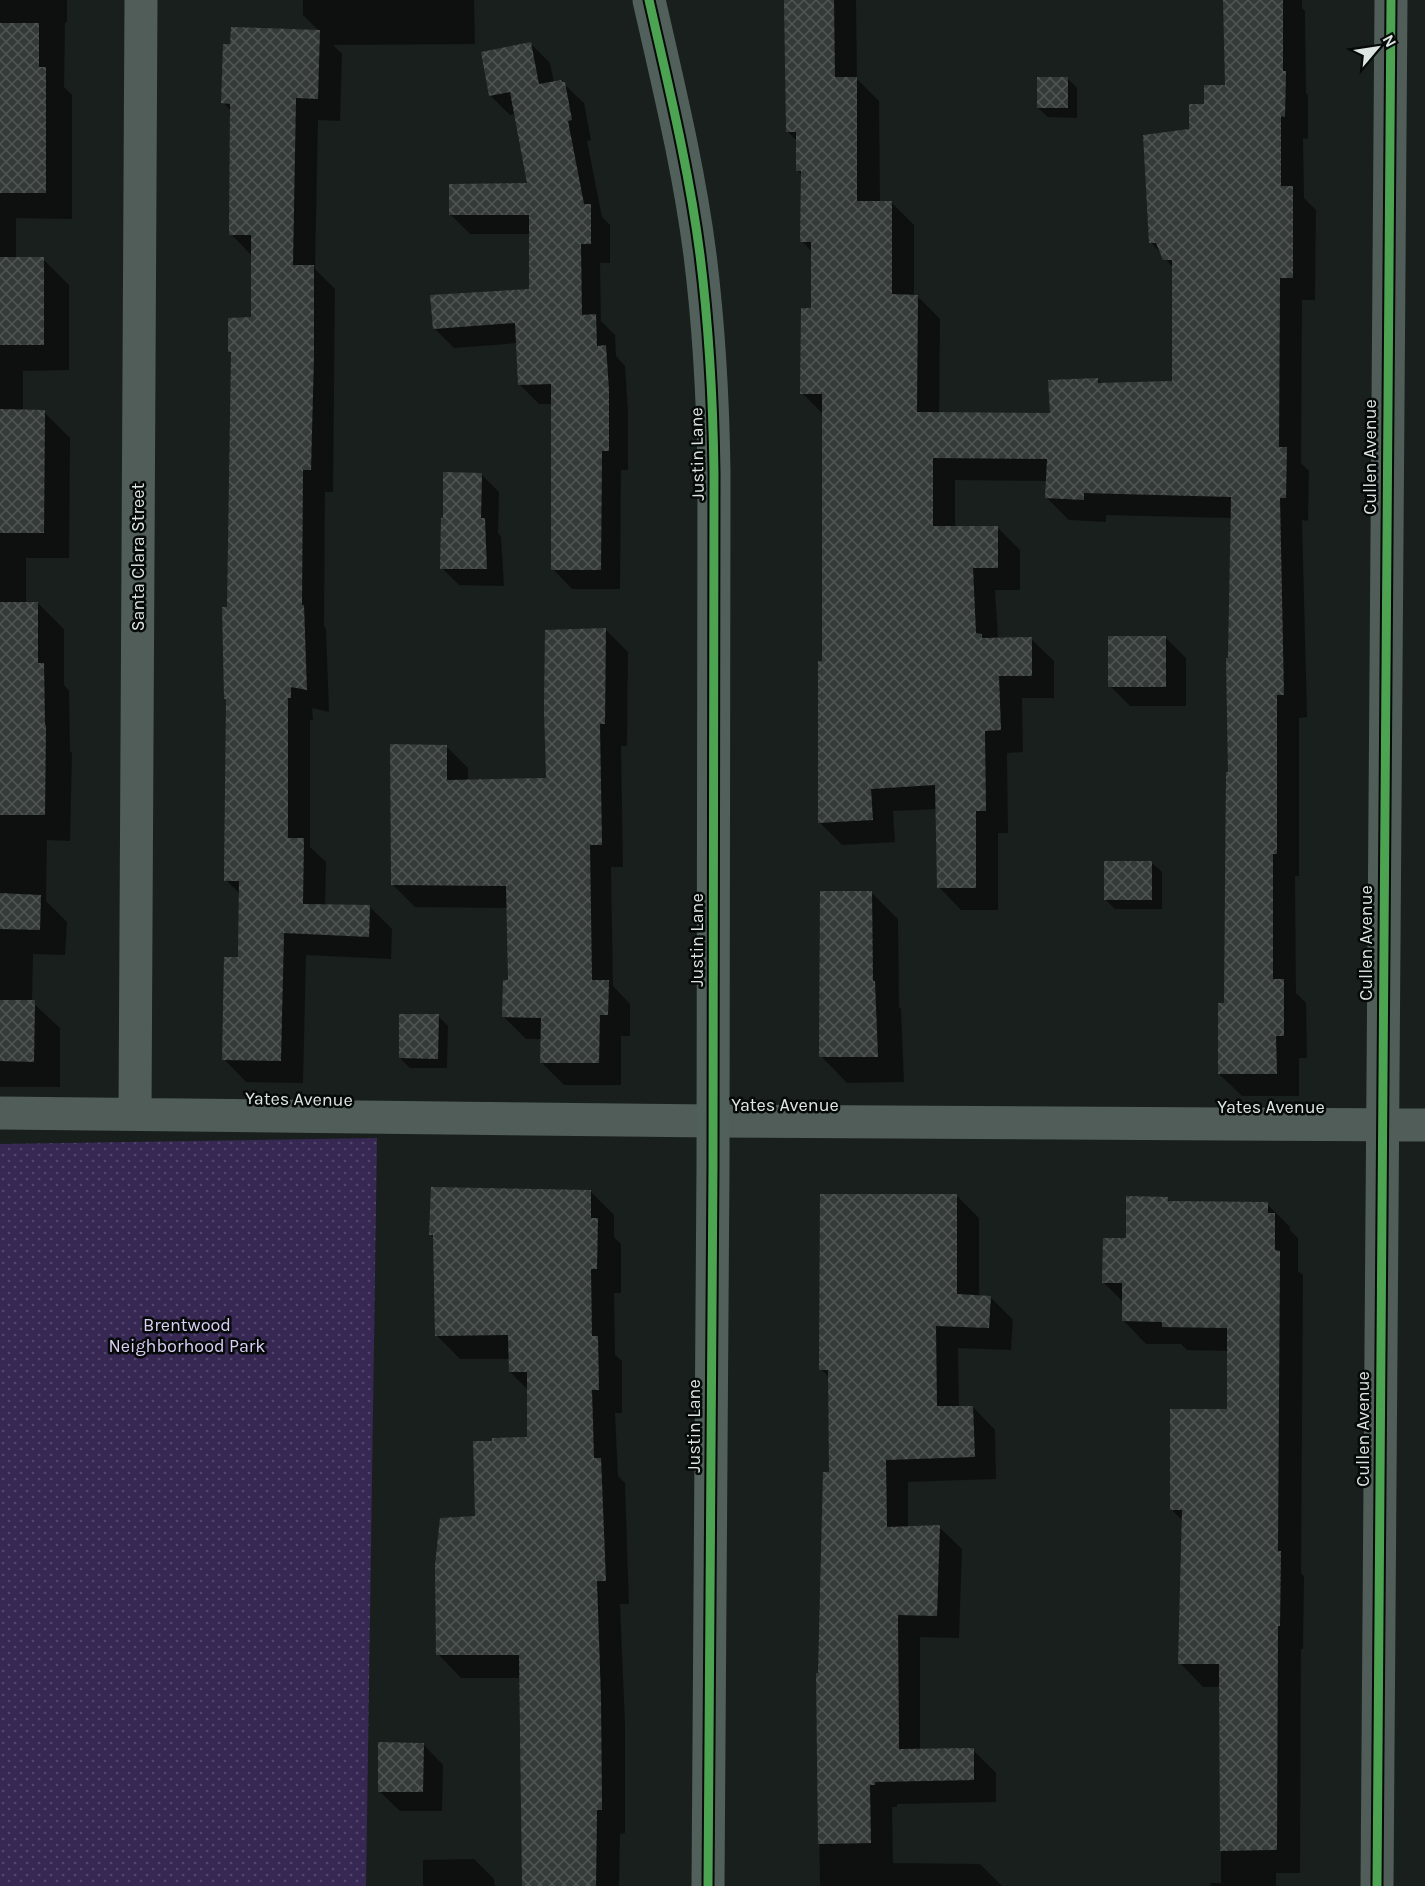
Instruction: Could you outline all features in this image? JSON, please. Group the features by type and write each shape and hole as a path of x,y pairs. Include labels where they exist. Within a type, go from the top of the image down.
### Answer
{"street":[{"name":"Santa Clara Street","path":"135,1114 141,0"},
{"name":"Justin Lane","path":"649,0 678,124 700,253 712,380 714,473 713,1121 708,1886"},
{"name":"Cullen Avenue","path":"1377,1886 1391,0"},
{"name":"Yates Avenue","path":"0,1113 713,1121 1425,1125"}],"green space":[{"name":"Brentwood Neighborhood Park","path":"377,1138 366,1886 0,1886 0,1144"}],"building":[{"path":"784,0 834,0 835,77 857,77 857,201 892,201 892,294 918,295 917,412 1050,413 1048,380 1098,378 1098,383 1172,381 1172,260 1163,260 1156,243 1149,243 1143,135 1189,129 1189,104 1204,104 1204,85 1225,85 1223,0 1283,0 1283,71 1286,71 1285,117 1281,116 1281,186 1293,186 1293,278 1280,278 1279,447 1287,447 1286,498 1280,498 1284,695 1277,695 1277,854 1273,854 1273,979 1284,979 1284,1036 1276,1036 1277,1074 1218,1074 1218,1003 1224,1003 1226,772 1228,772 1226,658 1228,658 1231,497 1084,493 1084,500 1045,498 1047,459 933,458 933,526 998,526 998,568 973,568 976,633 982,634 982,638 1032,637 1032,676 999,676 1001,730 985,731 986,811 976,811 976,888 937,888 935,785 871,789 873,820 818,823 818,661 822,661 822,394 800,394 801,308 811,308 811,242 800,242 801,171 796,171 796,132 786,132"},
{"path":"0,23 39,23 39,67 46,67 46,193 0,193"},
{"path":"231,27 320,30 318,99 296,98 293,265 314,265 314,356 311,470 303,470 302,605 304,605 307,690 291,687 291,698 288,698 288,838 304,838 303,904 370,905 369,937 284,933 281,1061 222,1060 224,957 238,957 239,881 224,881 226,699 224,699 222,607 227,607 231,352 228,352 228,318 251,317 251,235 229,235 230,104 221,103 223,44 230,44"},
{"path":"531,42 539,84 561,80 565,82 572,120 568,121 584,204 591,204 591,244 581,244 582,315 596,314 597,346 606,345 609,390 609,451 602,451 601,570 551,570 551,384 518,385 515,323 433,329 430,295 529,289 529,215 449,215 449,184 527,183 510,92 489,96 481,52"},
{"path":"1037,77 1068,77 1068,108 1037,108"},
{"path":"0,257 44,257 44,345 0,345"},
{"path":"0,409 45,410 44,533 0,533"},
{"path":"443,472 482,473 481,518 485,518 487,569 440,569"},
{"path":"0,602 38,602 38,663 44,663 45,815 0,815"},
{"path":"606,628 605,724 600,724 602,845 590,845 592,980 609,980 608,1015 600,1015 599,1063 540,1063 541,1018 502,1017 503,980 508,980 506,886 391,885 390,744 447,745 447,780 546,778 545,630"},
{"path":"1108,636 1166,636 1166,687 1108,687"},
{"path":"1104,861 1152,861 1152,900 1104,900"},
{"path":"820,891 872,891 873,981 875,981 878,1057 819,1057"},
{"path":"0,893 41,895 40,930 0,929"},
{"path":"0,1000 35,1000 34,1062 0,1061"},
{"path":"399,1014 439,1014 438,1059 399,1058"},
{"path":"431,1187 591,1190 591,1218 598,1218 597,1269 591,1269 592,1336 598,1336 599,1390 592,1390 594,1458 601,1458 606,1581 597,1581 602,1810 597,1810 596,1886 522,1886 519,1655 436,1655 435,1565 440,1518 475,1516 473,1441 527,1437 527,1372 509,1372 508,1335 435,1336 433,1235 429,1235"},
{"path":"820,1194 957,1194 957,1294 991,1296 989,1328 936,1326 937,1406 973,1406 975,1457 886,1460 887,1527 940,1525 937,1616 898,1615 899,1749 974,1748 974,1780 875,1782 875,1785 870,1785 871,1843 818,1844 816,1673 818,1673 823,1472 829,1472 828,1370 819,1370"},
{"path":"1126,1196 1168,1197 1168,1201 1268,1202 1268,1213 1275,1213 1275,1250 1280,1251 1278,1551 1281,1551 1280,1626 1278,1626 1277,1850 1220,1851 1219,1664 1178,1664 1182,1510 1170,1510 1170,1409 1227,1409 1227,1328 1162,1327 1162,1322 1122,1321 1122,1283 1102,1283 1103,1238 1126,1238"},
{"path":"378,1742 424,1743 423,1792 378,1792"}],"cycle path":[{"path":"649,0 678,127 700,255 713,418 713,1166 708,1886"},
{"path":"1377,1886 1391,0"}]}
